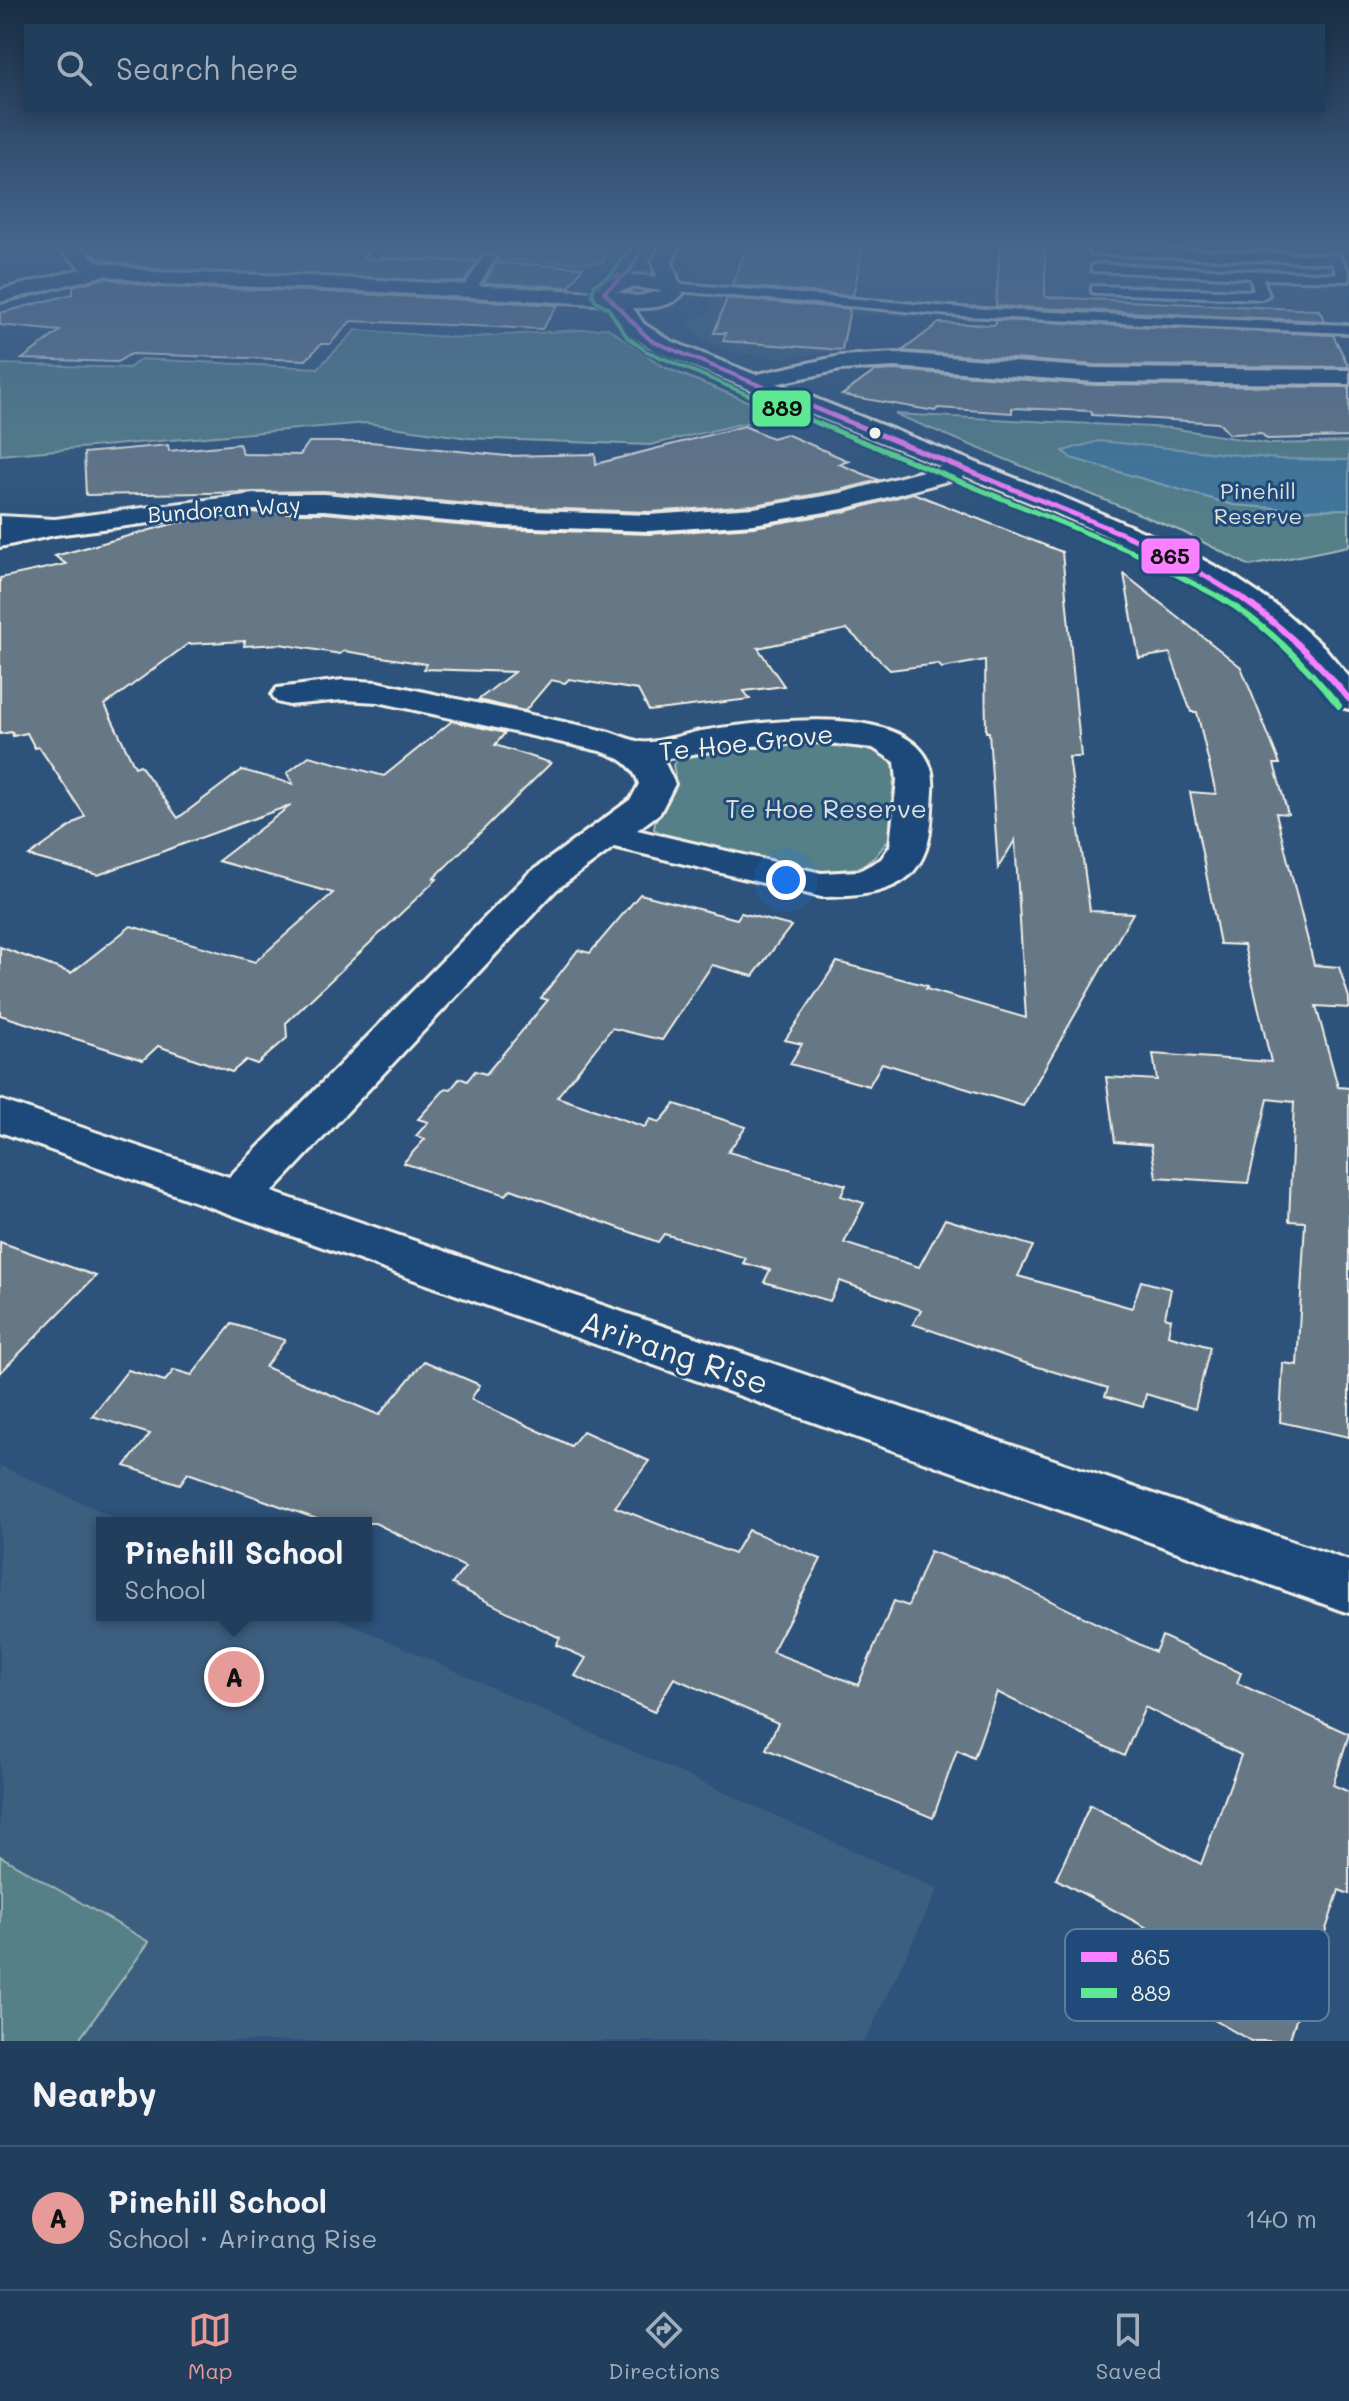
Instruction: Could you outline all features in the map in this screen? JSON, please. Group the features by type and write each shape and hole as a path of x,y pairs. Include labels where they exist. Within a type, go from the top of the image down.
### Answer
{"street":[{"path":"653,340 1158,549 1243,597 1327,668 1349,699"},
{"path":"675,340 698,359"},
{"path":"752,382 840,363 895,360 1095,375 1349,377"},
{"name":"Bundoran Way","path":"0,538 55,527 254,502 324,502 503,518 649,523 724,518 843,501 964,468"},
{"name":"Bundoran Way","path":"0,524 55,527"},
{"name":"Te Hoe Grove","path":"238,1198 542,882 647,805 656,791 656,776 638,754 606,742 378,692 343,690 289,695"},
{"name":"Te Hoe Grove","path":"605,834 821,885 858,884 872,880 897,865 909,846 916,771 906,752 880,739 853,732 821,730 688,743 638,754"},
{"name":"Arirang Rise","path":"0,1115 1349,1587"}],"shaded area":[{"path":"706,340 841,340 840,351 786,358 736,353"},
{"path":"1099,441 1278,459 1349,460 1349,509 1300,510 1233,505 1071,458 1063,451"},
{"path":"0,1466 114,1517 96,1517 96,1621 344,1621 938,1889 865,2041 0,2041"}],"green space":[{"path":"346,340 626,340 664,367 781,415 650,445 468,438 366,423 0,455 0,364 129,368 141,359 318,368"},
{"name":"Pinehill Reserve","path":"895,414 1171,428 1271,444 1349,442 1349,546 1250,566 1183,532"},
{"name":"Te Hoe Reserve","path":"833,741 874,751 895,766 889,839 875,857 858,868 819,872 665,836 654,829 655,821 674,787 673,765 677,760 698,753"},
{"path":"0,1856 149,1942 78,2041 0,2041"}],"building":[{"path":"47,340 333,340 330,344 321,344 306,360 131,354 117,362 22,359"},
{"path":"723,340 844,340 842,350"},
{"path":"916,340 1336,340 1349,367 1095,365 902,351"},
{"path":"875,371 1095,385 1349,387 1349,437 1267,439 1261,433 1229,434 1219,423 1092,415 1091,411 1012,408 1012,413 938,408 935,411 842,395"},
{"path":"744,426 772,438 786,434 849,461 839,464 879,480 754,505 649,512 503,507 324,491 86,495 84,453 168,445 169,451 239,444 243,454 300,455 309,442 371,442 507,456 595,454 596,464"},
{"path":"913,493 1062,552 1081,757 1069,757 1090,911 1133,913 1023,1106 882,1063 869,1086 790,1064 802,1044 785,1040 837,962 928,986 926,989 1026,1018 1015,840 998,868 989,732 986,732 985,660 942,668 938,664 890,670 847,629 758,648 784,686 744,691 750,699 649,711 638,690 569,679 565,683 551,680 525,711 478,700 514,672 424,669 426,664 280,644 244,646 245,641 188,644 105,705 135,767 140,765 178,818 242,770 293,784 287,773 309,756 384,776 452,721 505,733 495,745 551,763 434,878 437,879 286,1023 287,1038 257,1064 246,1060 232,1072 158,1046 143,1060 0,1015 0,947 71,973 131,926 255,962 333,893 218,861 291,805 98,875 29,856 85,816 27,733 13,736 12,732 0,734 0,578 66,564 55,556 176,523 254,513 324,513 503,529 649,534 754,527 844,512"},
{"path":"1124,574 1241,667 1280,764 1274,764 1288,814 1276,813 1314,965 1339,967 1349,998 1349,1008 1316,1006 1338,1087 1349,1088 1349,1437 1280,1422 1283,1363 1297,1365 1305,1222 1289,1221 1294,1102 1268,1099 1248,1183 1156,1177 1151,1145 1115,1142 1106,1077 1157,1080 1153,1054 1271,1062 1244,945 1220,944 1190,792 1216,794 1197,712 1191,712 1170,653 1139,658"},
{"path":"640,894 737,919 741,913 791,926 753,976 712,965 662,1040 612,1028 557,1097 645,1127 650,1119 660,1122 675,1104 746,1127 728,1152 846,1185 841,1196 864,1203 844,1243 919,1267 945,1219 1033,1246 1018,1276 1132,1308 1141,1281 1171,1289 1165,1317 1171,1319 1168,1335 1210,1347 1195,1409 1146,1394 1143,1407 1105,1396 1108,1388 913,1324 921,1310 840,1281 830,1301 764,1282 770,1270 743,1263 746,1258 664,1234 658,1242 511,1189 506,1195 403,1163 425,1139 416,1136 428,1122 418,1119 446,1088 451,1089 460,1078 467,1081 475,1071 486,1074 548,1000 541,998 578,950 590,953"},
{"path":"0,1242 96,1276 0,1373"},
{"path":"232,1324 285,1340 265,1367 379,1415 424,1361 480,1385 471,1399 571,1446 583,1431 649,1461 615,1507 734,1554 748,1530 821,1559 772,1652 858,1685 894,1601 908,1606 930,1551 1006,1579 1155,1652 1162,1636 1241,1673 1237,1683 1349,1734 1333,1785 1349,1792 1349,1894 1339,1890 1326,1929 1149,1929 1056,1879 1090,1805 1201,1864 1241,1755 1145,1707 1124,1756 997,1692 974,1758 957,1750 933,1818 766,1749 778,1723 674,1678 654,1712 575,1676 586,1658 556,1645 560,1638 452,1584 465,1567 372,1523 372,1517 311,1517 188,1473 180,1484 125,1466 150,1434 92,1416 128,1370 165,1381 174,1370 192,1375"},
{"path":"1216,2021 1296,2021 1289,2041 1251,2041"}],"transit line":[{"name":"889","path":"631,340 646,351 1084,531 1180,575 1225,601 1267,631 1306,665 1339,706"},
{"name":"865","path":"651,340 1175,558 1225,586 1271,618 1313,655 1349,699"}],"place":[{"name":"Pinehill School","path":"234,1677"}]}
